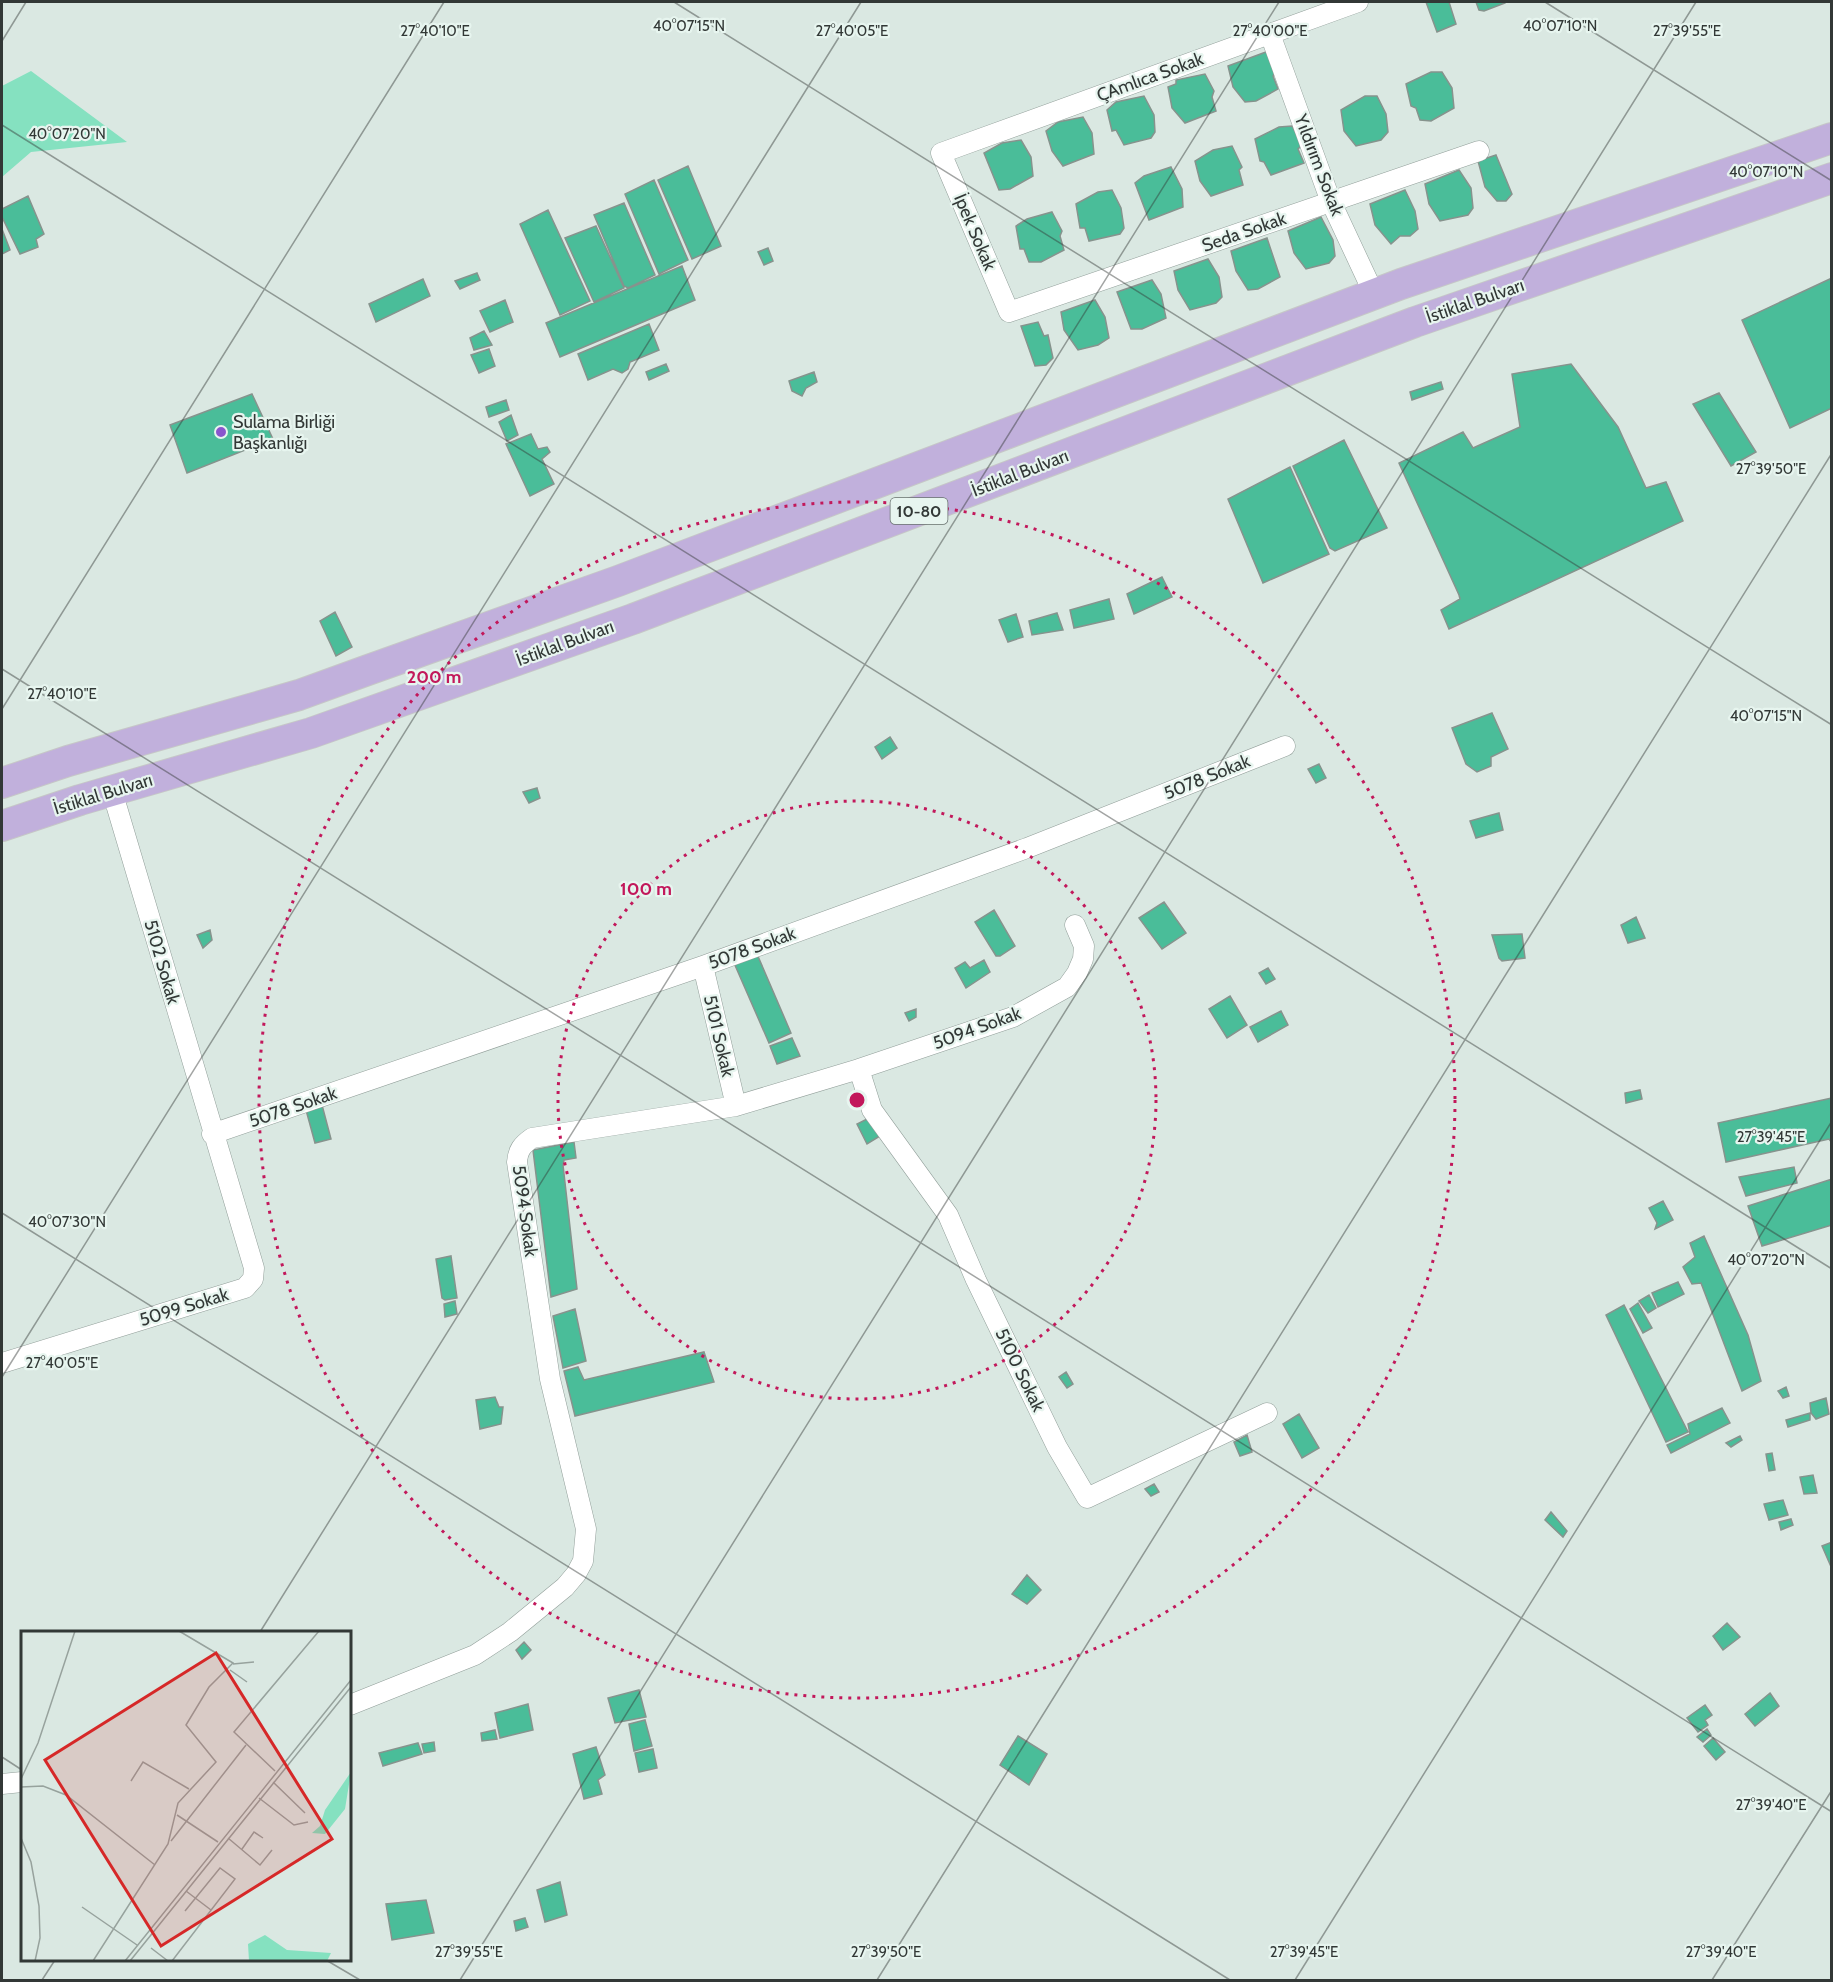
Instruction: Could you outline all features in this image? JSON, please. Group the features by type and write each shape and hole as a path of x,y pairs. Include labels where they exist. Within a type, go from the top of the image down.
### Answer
{"main road":[{"name":"10-80","path":"2,783 68,761 299,695 575,597 1374,294 1832,138"},
{"name":"İstiklal Bulvarı","path":"2,826 112,791 311,734 633,619 1415,322 1832,178"}],"street":[{"name":"ÇAmlıca Sokak","path":"941,153 1358,2"},
{"name":"Yıldırım Sokak","path":"1270,34 1330,202 1374,294"},
{"name":"Seda Sokak","path":"1009,312 1479,151"},
{"name":"İpek Sokak","path":"941,153 1009,312"},
{"name":"5078 Sokak","path":"212,1134 703,966 1027,848 1286,746"},
{"name":"5102 Sokak","path":"112,791 212,1134"},
{"name":"5094 Sokak","path":"351,1705 475,1655 510,1632 565,1587 583,1561 586,1529 550,1379 517,1162 518,1151 532,1138 736,1106 859,1070 1013,1017 1067,987 1083,959 1084,946 1075,925"},
{"name":"5101 Sokak","path":"703,966 736,1106"},
{"name":"5100 Sokak","path":"859,1070 872,1110 948,1215 976,1280 1057,1447 1088,1498 1267,1413"},
{"name":"5099 Sokak","path":"2,1363 245,1288 253,1279 254,1268 212,1134"},
{"path":"2,1784 21,1782"}],"green space":[{"path":"31,71 127,142 31,152 2,177 2,86"}],"building":[{"path":"1426,2 1449,2 1456,24 1437,32"},
{"path":"1476,2 1505,3 1484,11 1479,10"},
{"path":"1266,52 1276,70 1273,76 1278,89 1256,101 1245,102 1233,87 1228,66"},
{"path":"1431,72 1442,72 1452,88 1454,108 1431,121 1420,120 1416,108 1411,106 1406,84"},
{"path":"1205,74 1214,91 1212,97 1216,111 1185,123 1172,108 1168,87 1176,84 1176,80"},
{"path":"1144,96 1154,115 1155,132 1151,138 1124,145 1116,130 1112,131 1107,110 1116,102"},
{"path":"1365,96 1377,96 1386,114 1388,132 1381,140 1356,146 1344,131 1341,110"},
{"path":"1083,117 1092,133 1094,154 1063,166 1052,151 1046,131 1058,122"},
{"path":"1292,126 1302,145 1298,149 1304,163 1271,175 1264,162 1260,161 1255,139 1279,127"},
{"path":"1021,140 1031,157 1033,176 1010,189 999,190 984,153 1002,143"},
{"path":"1232,146 1242,167 1239,170 1243,185 1211,196 1200,181 1195,161 1213,150"},
{"path":"1496,155 1512,194 1506,201 1497,201 1485,187 1478,161"},
{"path":"688,166 721,246 692,259 658,180"},
{"path":"1171,167 1182,189 1183,207 1149,220 1135,183 1144,176"},
{"path":"1459,170 1471,188 1473,208 1468,215 1440,221 1429,204 1425,184"},
{"path":"654,180 688,260 659,274 625,194"},
{"path":"1112,190 1121,208 1124,228 1120,234 1089,241 1085,228 1080,228 1076,204 1098,192"},
{"path":"1405,190 1415,211 1418,229 1410,236 1400,236 1391,244 1375,225 1370,204"},
{"path":"28,196 44,234 36,239 38,247 20,254 2,217 2,209"},
{"path":"624,203 655,275 628,288 624,286 594,215"},
{"path":"548,210 590,301 560,315 520,224"},
{"path":"1052,212 1062,231 1060,236 1064,250 1041,262 1029,262 1024,249 1020,249 1016,226 1027,219"},
{"path":"1321,217 1333,240 1335,256 1329,263 1306,269 1294,253 1288,231"},
{"path":"596,226 624,288 594,302 565,238"},
{"path":"2,229 10,250 2,254"},
{"path":"1267,238 1280,277 1258,289 1248,290 1236,271 1231,251"},
{"path":"768,248 773,261 764,265 758,252"},
{"path":"1208,259 1219,277 1222,297 1216,303 1190,310 1178,290 1174,271"},
{"path":"682,266 695,300 560,357 546,323"},
{"path":"477,273 480,280 460,289 455,281"},
{"path":"1832,278 1832,408 1790,428 1742,320"},
{"path":"423,279 430,296 376,322 369,304"},
{"path":"1152,280 1161,294 1166,318 1142,329 1131,329 1117,292"},
{"path":"505,300 513,322 490,332 480,311"},
{"path":"1095,300 1105,317 1109,338 1098,345 1078,350 1064,330 1061,312"},
{"path":"1038,322 1044,336 1048,335 1053,358 1046,365 1035,366 1021,326"},
{"path":"649,324 659,350 630,362 628,369 622,373 613,369 588,380 578,354"},
{"path":"484,331 492,345 474,350 470,338"},
{"path":"489,349 495,366 479,373 471,355"},
{"path":"666,364 669,371 649,380 646,372"},
{"path":"1571,364 1618,427 1646,488 1666,482 1683,521 1449,629 1441,610 1460,599 1459,595 1399,463 1463,432 1473,448 1520,427 1512,374"},
{"path":"814,372 817,382 806,388 802,396 792,391 789,381"},
{"path":"1441,382 1443,389 1412,400 1410,392"},
{"path":"1719,393 1756,452 1731,466 1693,404"},
{"name":"Sulama Birliği Başkanlığı","path":"252,394 273,439 187,473 170,425"},
{"path":"506,400 509,410 489,417 486,407"},
{"path":"511,415 518,435 507,441 499,422"},
{"path":"531,434 538,449 547,447 550,452 542,459 554,484 530,496 506,444"},
{"path":"1344,440 1387,528 1335,551 1330,548 1293,466"},
{"path":"1290,467 1329,554 1263,583 1228,499"},
{"path":"1162,577 1172,597 1134,614 1127,594"},
{"path":"1109,599 1114,619 1074,628 1070,610"},
{"path":"335,612 352,647 336,656 320,621"},
{"path":"1057,613 1063,630 1032,635 1029,621"},
{"path":"1016,614 1023,637 1008,642 999,620"},
{"path":"1492,713 1508,749 1491,757 1491,766 1477,772 1466,764 1452,728"},
{"path":"890,737 897,748 882,759 875,747"},
{"path":"1319,764 1326,778 1316,783 1308,769"},
{"path":"537,788 540,798 529,803 523,792"},
{"path":"1499,813 1503,830 1476,838 1470,821"},
{"path":"1164,902 1186,933 1162,949 1139,918"},
{"path":"994,910 1015,946 1000,956 996,956 975,922"},
{"path":"1636,917 1645,938 1628,943 1621,925"},
{"path":"210,930 212,940 203,948 197,935"},
{"path":"1522,934 1525,958 1502,961 1492,935"},
{"path":"757,954 791,1033 769,1043 734,963"},
{"path":"984,960 990,972 966,988 955,968 965,962 970,968"},
{"path":"1268,968 1275,979 1266,984 1259,973"},
{"path":"1230,996 1247,1025 1227,1038 1209,1009"},
{"path":"916,1009 916,1017 909,1021 905,1013"},
{"path":"1281,1011 1288,1025 1258,1042 1250,1027"},
{"path":"792,1038 800,1056 777,1064 770,1046"},
{"path":"1640,1090 1642,1099 1626,1103 1625,1093"},
{"path":"1832,1098 1832,1143 1829,1139 1726,1162 1718,1123"},
{"path":"322,1105 331,1139 315,1143 306,1110"},
{"path":"869,1118 880,1136 867,1144 857,1124"},
{"path":"574,1142 576,1158 564,1160 563,1165 577,1289 551,1297 533,1150"},
{"path":"1794,1167 1797,1183 1746,1196 1739,1177"},
{"path":"1832,1179 1832,1225 1762,1246 1748,1206"},
{"path":"1663,1201 1673,1220 1655,1229 1657,1223 1649,1208"},
{"path":"1704,1236 1748,1335 1761,1381 1742,1391 1701,1283 1692,1284 1683,1267 1695,1257 1690,1243"},
{"path":"451,1256 457,1298 445,1300 442,1298 436,1259"},
{"path":"1678,1282 1684,1294 1658,1307 1652,1293"},
{"path":"1649,1295 1656,1308 1648,1313 1639,1301"},
{"path":"455,1301 457,1314 445,1317 444,1304"},
{"path":"1638,1303 1652,1328 1643,1333 1630,1309"},
{"path":"1624,1305 1688,1432 1666,1442 1606,1315"},
{"path":"575,1309 586,1361 563,1368 553,1316"},
{"path":"704,1352 714,1382 575,1416 564,1371 578,1367 584,1380"},
{"path":"1066,1372 1073,1384 1067,1388 1059,1377"},
{"path":"1786,1387 1789,1396 1783,1398 1778,1391"},
{"path":"495,1397 499,1407 503,1407 501,1424 480,1429 476,1400"},
{"path":"1826,1398 1829,1414 1816,1419 1811,1413 1810,1403"},
{"path":"1722,1408 1730,1423 1671,1453 1667,1445 1690,1434 1688,1424"},
{"path":"1810,1413 1810,1420 1788,1427 1786,1420"},
{"path":"1299,1414 1319,1448 1302,1458 1283,1424"},
{"path":"1247,1435 1252,1452 1240,1456 1234,1442"},
{"path":"1740,1436 1742,1440 1731,1447 1726,1443"},
{"path":"1772,1453 1775,1470 1769,1471 1766,1454"},
{"path":"1813,1475 1817,1493 1804,1494 1800,1477"},
{"path":"1154,1484 1159,1492 1151,1496 1145,1489"},
{"path":"1783,1500 1788,1515 1769,1520 1764,1504"},
{"path":"1551,1512 1567,1531 1563,1537 1545,1520"},
{"path":"1791,1519 1793,1525 1781,1530 1779,1522"},
{"path":"1832,1542 1832,1569 1822,1546"},
{"path":"1027,1575 1041,1590 1027,1604 1012,1594"},
{"path":"1727,1623 1740,1637 1723,1650 1713,1636"},
{"path":"524,1642 531,1650 522,1659 516,1650"},
{"path":"639,1690 646,1717 615,1723 608,1698"},
{"path":"1770,1693 1779,1706 1755,1726 1745,1714"},
{"path":"528,1704 533,1730 500,1738 495,1713"},
{"path":"1705,1705 1712,1715 1705,1720 1708,1725 1698,1732 1687,1718"},
{"path":"645,1720 652,1746 634,1751 629,1724"},
{"path":"1707,1729 1711,1735 1703,1742 1697,1737"},
{"path":"495,1730 497,1739 482,1741 481,1733"},
{"path":"1018,1736 1047,1754 1029,1785 1000,1765"},
{"path":"1713,1738 1725,1752 1716,1760 1704,1746"},
{"path":"434,1742 435,1751 424,1753 422,1744"},
{"path":"418,1743 422,1754 383,1766 379,1753"},
{"path":"596,1747 605,1775 598,1780 602,1794 584,1799 573,1754"},
{"path":"653,1749 657,1768 639,1772 635,1753"},
{"path":"560,1882 567,1915 545,1922 537,1890"},
{"path":"426,1900 434,1933 392,1940 386,1904"},
{"path":"525,1918 528,1927 516,1931 514,1921"}],"place":[{"name":"Sulama Birliği Başkanlığı","path":"221,432"}]}
